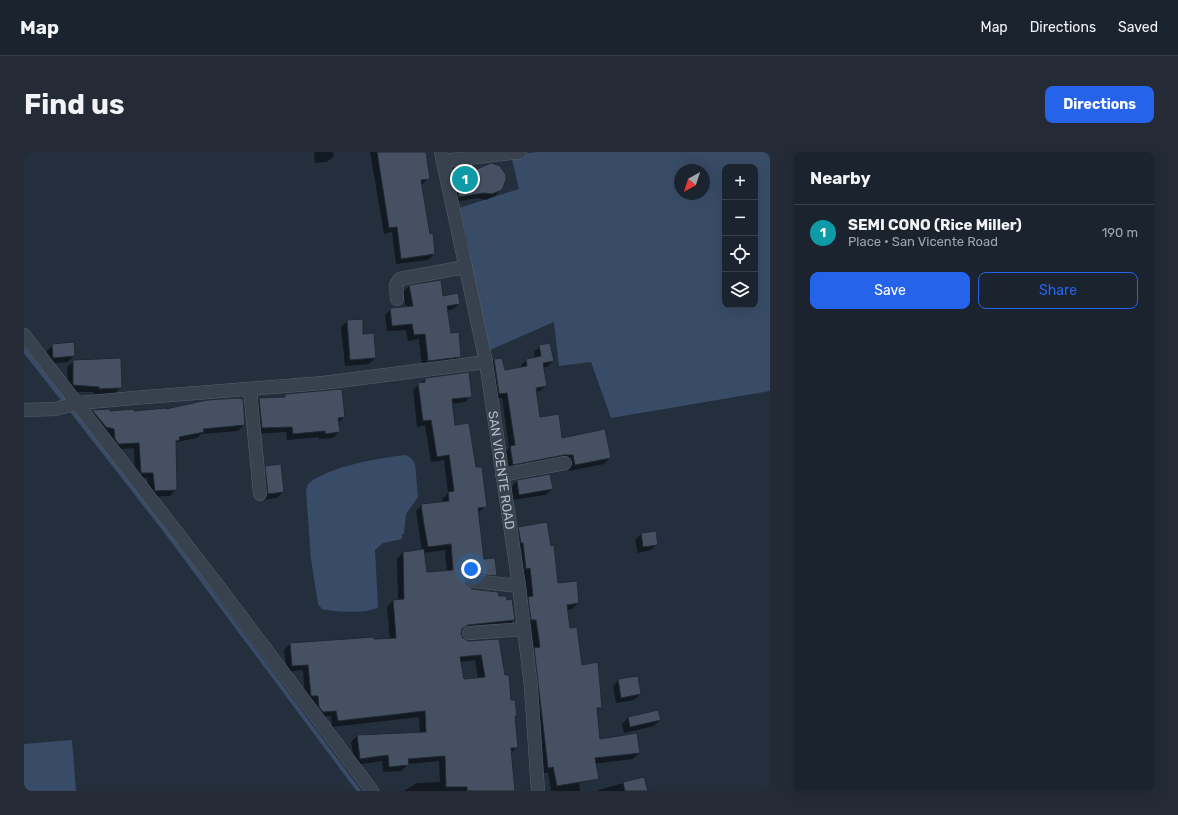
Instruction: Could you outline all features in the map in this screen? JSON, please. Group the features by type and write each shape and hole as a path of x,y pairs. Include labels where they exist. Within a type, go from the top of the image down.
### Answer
{"street":[{"path":"442,157 520,152"},
{"name":"SAN VICENTE ROAD","path":"442,157 486,362 519,586 531,687 538,791"},
{"path":"397,299 396,285 400,279 465,267"},
{"path":"24,335 222,591 372,791"},
{"path":"24,410 55,409 78,403 323,383 486,362"},
{"path":"250,389 260,494"},
{"path":"502,475 565,463"},
{"path":"472,581 519,586"},
{"path":"469,633 524,629"}],"water":[{"path":"539,152 770,152 770,391 611,418 591,362 559,366 554,322 485,352 467,238 459,208 519,189 511,155"},
{"path":"406,455 411,458 415,464 418,497 406,514 402,539 383,543 375,550 378,607 360,612 342,612 322,609 318,604 311,559 306,491 308,484 328,472 341,468 382,458"},
{"path":"72,740 76,791 24,791 24,744"}],"building":[{"path":"377,152 426,152 430,179 421,180 430,234 433,233 435,254 401,259 397,227 389,228"},
{"path":"491,163 500,166 506,175 506,180 502,190 492,194 484,193 459,197 454,168 471,166 472,171"},
{"path":"441,280 443,296 458,293 460,304 447,306 451,333 459,332 461,357 428,361 425,334 414,335 412,324 392,326 390,308 413,306 409,285"},
{"path":"363,319 363,334 374,333 376,358 350,360 347,320"},
{"path":"74,342 75,356 53,358 52,344"},
{"path":"550,343 554,361 543,363 547,386 536,388 540,417 559,414 562,438 605,429 611,458 575,465 573,455 564,455 513,465 510,446 515,445 507,393 499,394 494,359 502,358 505,370 527,366 526,359 541,356 539,345"},
{"path":"121,358 122,388 99,389 99,387 73,385 73,360"},
{"path":"469,372 472,397 452,399 455,425 469,423 476,467 482,467 487,507 478,508 484,559 495,558 497,576 470,574 466,577 466,584 472,589 498,592 499,596 506,596 507,600 512,599 515,620 468,625 462,629 461,634 463,638 469,641 499,639 505,675 509,675 511,700 515,700 517,716 515,716 518,748 511,748 515,791 467,791 467,787 446,787 445,756 408,759 409,765 389,767 388,755 360,759 357,735 426,732 425,711 338,721 336,711 323,712 319,707 318,696 311,696 308,665 292,666 290,643 374,637 374,639 396,638 393,600 404,599 403,552 424,549 427,572 453,570 451,544 428,547 424,525 421,504 449,501 448,492 454,491 449,455 437,457 431,420 423,421 418,383 425,382 425,378","holes":["481,655 485,677 464,679 460,657"]},
{"path":"342,389 345,417 338,418 340,432 325,434 325,431 293,434 292,427 262,428 259,398 285,397 285,394"},
{"path":"243,399 245,425 203,429 204,432 179,437 180,440 176,441 177,490 155,491 153,473 141,473 139,443 119,444 115,439 114,429 106,427 92,410 110,409 110,411 134,409 134,411 166,409 207,400"},
{"path":"281,464 284,492 268,494 265,466"},
{"path":"550,474 553,489 519,495 517,480"},
{"path":"547,522 551,546 554,545 558,583 577,581 579,603 567,605 570,628 577,627 582,665 598,662 602,708 597,708 600,739 637,733 640,753 595,758 599,779 557,786 553,767 548,768 534,648 540,647 536,620 531,620 528,597 533,596 530,568 526,569 523,543 521,543 518,527"},
{"path":"656,531 658,545 643,547 641,533"},
{"path":"638,676 641,694 621,698 618,679"},
{"path":"658,710 661,720 630,727 628,717"},
{"path":"644,777 648,791 625,791 623,782"}],"waterway":[{"path":"24,350 64,401"},
{"path":"71,410 164,529 359,791"}],"place":[{"name":"SEMI CONO (Rice Miller)","path":"465,179"}]}
